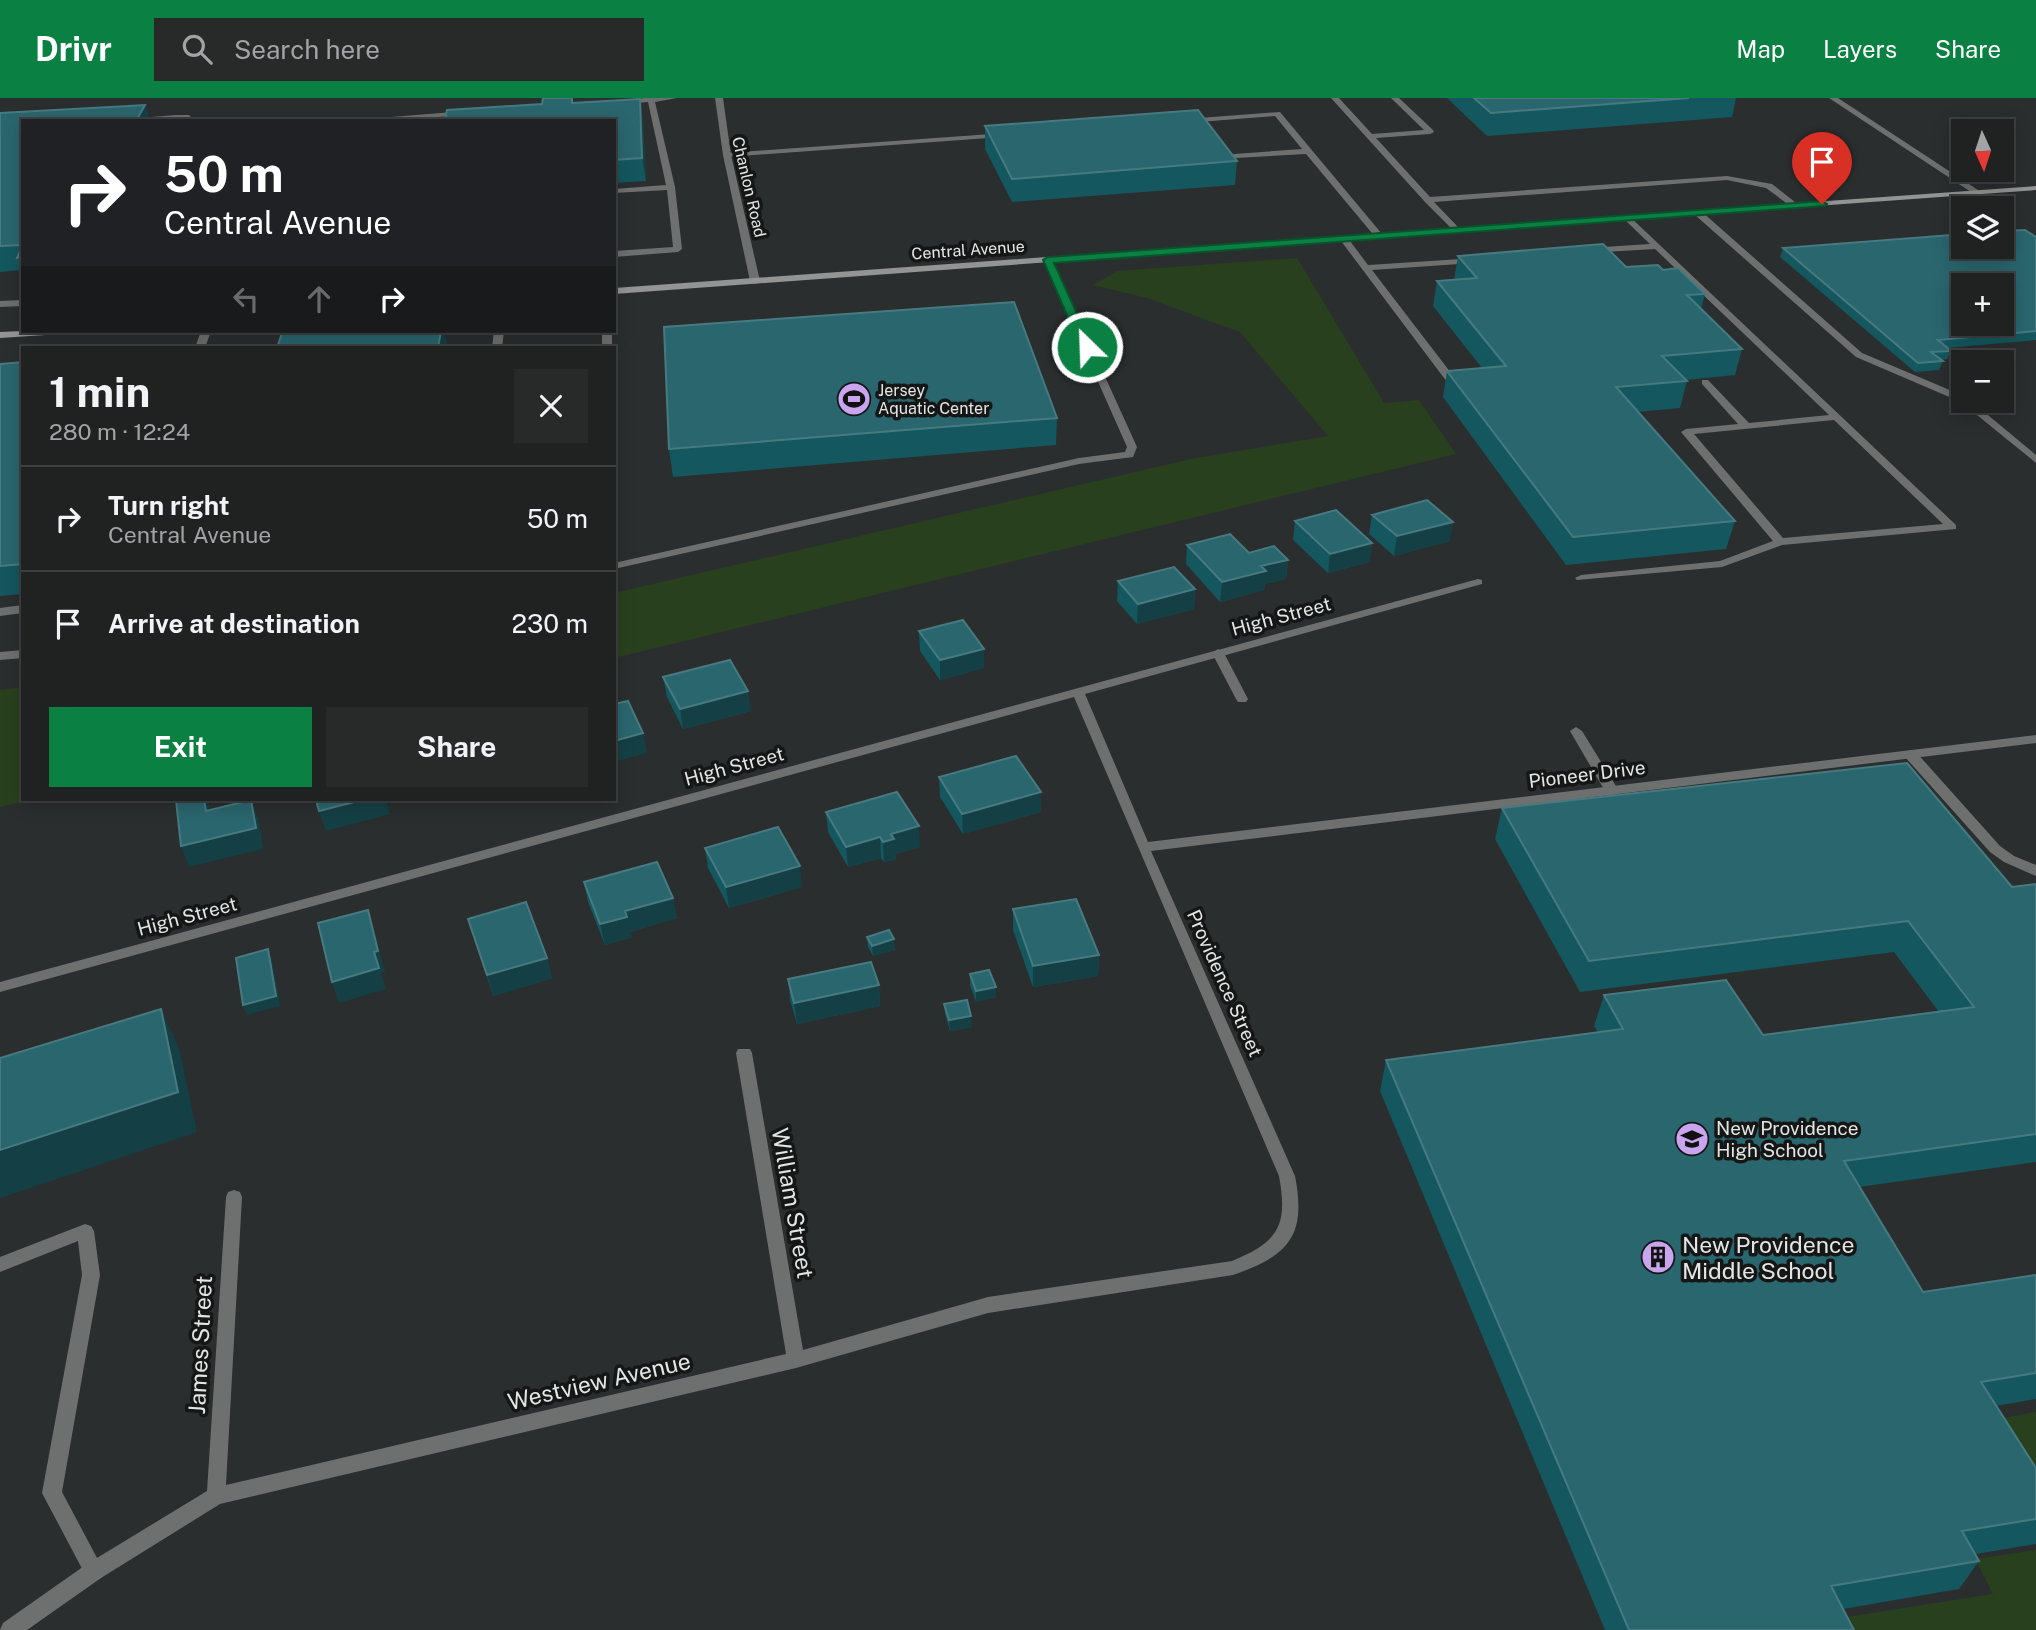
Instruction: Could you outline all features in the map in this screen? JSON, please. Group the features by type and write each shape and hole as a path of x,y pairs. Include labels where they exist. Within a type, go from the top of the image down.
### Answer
{"street":[{"path":"610,102 673,98"},
{"name":"Chanlon Road","path":"719,98 727,155 755,281"},
{"path":"1335,98 1456,230"},
{"path":"1370,136 1430,132 1395,98"},
{"path":"1833,98 1977,192"},
{"path":"616,254 678,249 671,187 651,100"},
{"path":"394,119 473,112"},
{"path":"1181,121 1277,114 1379,236"},
{"path":"142,119 188,119"},
{"path":"727,155 1010,134"},
{"path":"1221,157 1308,150"},
{"path":"1428,200 1727,178 1769,186 1796,205"},
{"path":"616,191 671,187"},
{"name":"Central Avenue","path":"616,291 2036,188"},
{"path":"1698,213 1858,355 1951,394"},
{"path":"1581,578 1722,564 1780,542 1952,527 1628,218"},
{"path":"1344,239 1457,388"},
{"path":"1574,252 1657,246"},
{"path":"1366,268 1491,258"},
{"path":"616,566 1079,461 1129,455 1132,447 1048,260"},
{"path":"0,304 21,303"},
{"path":"0,335 30,333"},
{"path":"1704,382 1746,426"},
{"path":"1980,413 2036,460"},
{"path":"1780,542 1686,432 1837,416"},
{"name":"High Street","path":"0,987 1478,582"},
{"path":"0,612 21,610"},
{"path":"1218,653 1242,698"},
{"path":"0,656 21,654"},
{"name":"Providence Street","path":"1078,691 1281,1164 1292,1197 1288,1228 1281,1242 1264,1256 1233,1268"},
{"path":"1576,731 1612,791"},
{"name":"Pioneer Drive","path":"1143,847 2036,739"},
{"path":"1910,754 1995,849 2009,859 2036,871"},
{"name":"William Street","path":"744,1054 796,1360"},
{"name":"James Street","path":"216,1496 234,1196"},
{"path":"0,1265 85,1231 90,1275 52,1493 94,1571"},
{"name":"Westview Avenue","path":"10,1630 94,1571 216,1496 796,1360 988,1305 1233,1268"}],"green space":[{"path":"1297,258 1384,403 1419,400 1456,454 616,658 616,593 1191,459 1328,436 1240,332 1147,298 1093,285 1118,271"},
{"path":"21,687 21,801 24,801 0,807 0,690"},
{"path":"2036,1412 2036,1516 1977,1423"},
{"path":"2036,1550 2036,1630 1826,1630 1821,1621 1993,1594 1975,1559"}],"building":[{"path":"543,98 572,98 572,103 640,99 642,158 616,160 616,119 445,119 447,110 542,104"},
{"path":"1474,98 1689,98 1491,113"},
{"path":"145,105 137,119 21,119 21,245 0,246 0,113"},
{"path":"1198,110 1237,161 1012,179 985,126"},
{"path":"2014,230 2025,230 2036,237 2036,331 2014,333 2014,273 1951,273 1951,336 1982,336 1938,340 1951,351 1931,352 1943,361 1918,363 1783,248 1951,235 1951,259 2014,259"},
{"path":"1603,244 1626,267 1658,265 1663,270 1678,268 1705,294 1687,295 1742,349 1662,356 1687,381 1616,387 1735,521 1573,537 1447,371 1506,366 1437,281 1477,278 1458,256"},
{"name":"Jersey Aquatic Center","path":"1014,302 1057,418 669,449 664,327"},
{"path":"282,333 441,333 438,346 278,346"},
{"path":"21,362 21,564 0,566 0,364"},
{"path":"1427,500 1453,522 1397,536 1372,515"},
{"path":"1336,510 1372,543 1330,554 1295,521"},
{"path":"1230,534 1249,553 1274,546 1288,560 1261,566 1266,571 1222,582 1187,545"},
{"path":"1174,567 1195,589 1138,604 1118,581"},
{"path":"963,620 984,649 940,660 919,631"},
{"path":"730,660 748,691 680,709 663,677"},
{"path":"628,701 643,733 616,740 616,704"},
{"path":"1016,756 1041,792 962,814 939,777"},
{"name":"New Providence High School","path":"1907,763 2012,887 2036,884 2036,1134 1844,1161 1923,1292 2036,1275 2036,1373 1981,1382 2036,1468 2036,1519 1962,1531 1979,1561 1831,1586 1854,1630 1629,1630 1386,1060 1623,1029 1604,995 1726,980 1763,1035 1974,1007 1908,921 1589,961 1502,808"},
{"path":"897,792 919,826 891,834 894,839 883,842 880,837 846,847 826,812"},
{"path":"176,801 204,801 206,811 251,801 256,828 181,846"},
{"path":"316,801 358,801 319,811"},
{"path":"778,827 800,866 726,887 705,848"},
{"path":"657,862 673,898 625,911 627,917 600,924 584,882"},
{"path":"1076,899 1099,955 1033,966 1013,909"},
{"path":"526,902 547,958 487,975 468,919"},
{"path":"368,910 378,951 374,952 379,968 332,982 318,923"},
{"path":"889,930 894,939 872,946 867,937"},
{"path":"268,949 276,996 243,1005 236,958"},
{"path":"871,962 879,985 794,1003 788,979"},
{"path":"989,970 996,987 976,991 970,974"},
{"path":"967,1000 971,1016 949,1020 944,1004"},
{"path":"161,1009 178,1092 0,1150 0,1058"}],"place":[{"name":"Jersey Aquatic Center","path":"854,399"},
{"name":"New Providence High School","path":"1692,1139"},
{"name":"New Providence Middle School","path":"1658,1257"}],"route":[{"path":"1087,347 1048,260 1822,204"}]}
